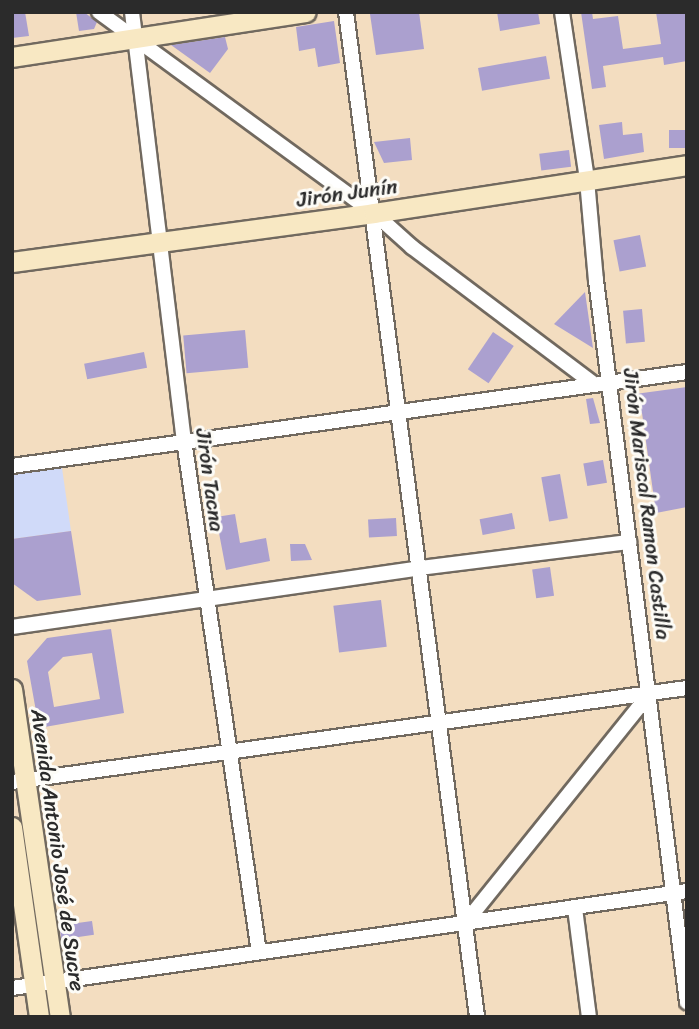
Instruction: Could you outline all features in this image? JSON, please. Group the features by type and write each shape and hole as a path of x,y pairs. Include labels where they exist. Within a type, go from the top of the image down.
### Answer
{"street":[{"path":"99,12 374,213 412,247 594,384"},
{"name":"Jirón Tacna","path":"132,12 184,440 259,952"},
{"path":"12,57 306,12"},
{"path":"346,12 477,1017"},
{"name":"Jirón Mariscal Ramon Castilla","path":"562,12 587,180 596,279 629,542 680,892 687,1002"},
{"name":"Jirón Junín","path":"12,262 374,213 687,165"},
{"path":"12,466 687,372"},
{"path":"12,627 420,568 629,542"},
{"path":"19,781 687,688"},
{"name":"Avenida Antonio José de Sucre","path":"12,689 19,781 60,1017"},
{"path":"466,922 650,693"},
{"name":"Avenida Antonio José de Sucre","path":"12,827 38,1017"},
{"path":"12,988 680,892"},
{"path":"575,908 589,1017"}],"shaded area":[{"path":"62,468 71,531 12,539 12,475"}],"building":[{"path":"12,12 25,12 29,36 12,38"},
{"path":"76,12 84,12 97,22 94,29 79,31"},
{"path":"419,12 424,49 376,55 370,14"},
{"path":"497,12 538,12 540,24 500,31"},
{"path":"581,12 592,12 593,19 618,16 623,49 661,44 656,12 687,12 687,61 664,65 663,57 603,66 606,87 592,89"},
{"path":"334,21 340,63 318,67 315,48 299,51 296,27"},
{"path":"225,37 228,49 210,73 171,45"},
{"path":"546,56 550,79 482,91 478,68"},
{"path":"622,122 623,135 642,133 644,152 604,159 599,125"},
{"path":"669,130 687,130 687,148 669,148"},
{"path":"410,138 412,160 384,163 374,142"},
{"path":"569,150 571,167 541,171 539,154"},
{"path":"640,235 646,266 620,272 613,240"},
{"path":"585,292 593,348 554,324"},
{"path":"642,309 645,342 626,344 623,311"},
{"path":"245,330 248,368 187,373 183,335"},
{"path":"493,332 514,346 489,383 468,369"},
{"path":"144,352 147,368 87,379 84,364"},
{"path":"687,387 687,507 656,513 642,413 637,414 635,394"},
{"path":"593,398 600,423 590,424 586,399"},
{"path":"603,460 607,483 587,486 583,463"},
{"path":"560,474 568,518 549,522 541,477"},
{"path":"512,513 515,529 483,535 480,519"},
{"path":"235,514 240,543 266,538 270,561 226,570 216,517"},
{"path":"396,518 397,536 369,537 368,519"},
{"path":"71,531 81,595 37,601 12,583 12,539"},
{"path":"290,544 305,544 312,560 291,561"},
{"path":"550,567 554,596 536,598 532,570"},
{"path":"381,600 387,647 339,652 333,606"},
{"path":"111,629 124,713 39,728 27,661 47,638","holes":["92,653 100,699 54,707 48,672 63,657"]},
{"path":"92,921 94,935 61,939 59,926"}]}
